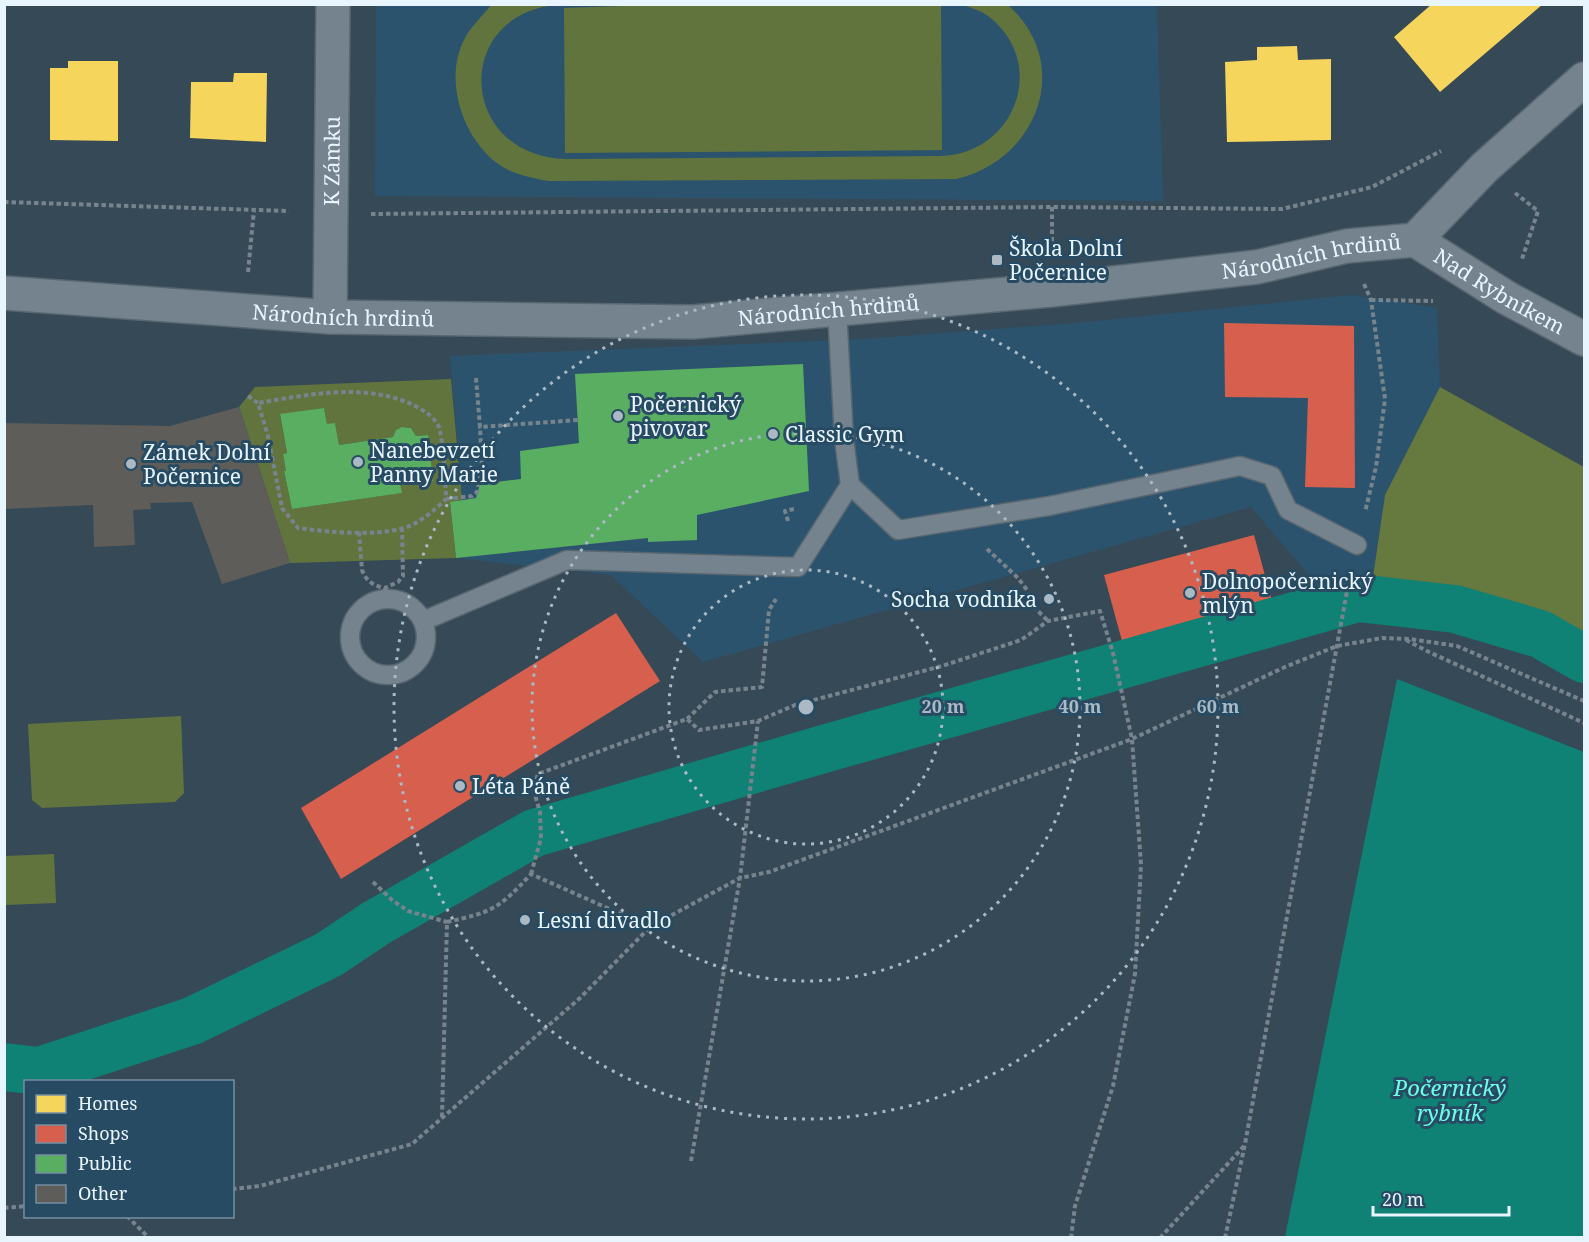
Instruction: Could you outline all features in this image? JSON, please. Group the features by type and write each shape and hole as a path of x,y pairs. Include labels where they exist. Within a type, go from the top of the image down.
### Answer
{"street":[{"name":"K Zámku","path":"330,316 333,4"},
{"name":"Národních hrdinů","path":"4,293 330,316 693,322 1051,290 1257,267 1347,246 1415,240 1484,168 1584,79"},
{"name":"Nad Rybníkem","path":"1415,240 1507,298 1584,339"}],"lane":[{"path":"837,309 844,439 850,485 898,530 1049,506 1240,466 1272,476 1288,510 1355,553"},
{"path":"423,621 567,560 798,567 850,485"},
{"path":"385,594 412,607 423,621 427,639 422,657 408,670 391,676 372,672 358,661 350,644 351,626 361,610 385,594"}],"path":[{"path":"370,214 1052,207 1282,209 1372,187 1457,143 1538,211 1507,298"},
{"path":"4,202 296,211"},
{"path":"1052,207 1052,250"},
{"path":"247,277 254,210"},
{"path":"1224,1238 1245,1144 1355,553 1376,467 1385,399 1371,300 1347,246"},
{"path":"248,396 258,403 268,436 282,508 298,528 328,532 402,529 432,513 446,499 472,496 477,492 482,468 476,378"},
{"path":"258,403 314,394 373,393 396,398 423,410 439,426 446,478 446,499"},
{"path":"480,427 578,420"},
{"path":"359,532 364,575 385,594 403,576 402,529"},
{"path":"373,882 408,911 447,922 490,911 509,898 531,874 541,838 540,812 533,788 538,774 687,719 715,692 762,687 769,610 798,567"},
{"path":"1018,578 1027,590 1032,605 1048,621"},
{"path":"687,719 699,730 758,721 795,705 942,666 1021,640 1048,621 1100,611 1113,653 1132,739 1141,865 1135,974 1113,1086 1075,1206 1071,1238"},
{"path":"234,1189 260,1186 412,1144 580,998 650,927 740,878 769,872 1132,739 1286,667 1337,646 1382,638 1457,646 1584,701"},
{"path":"1404,639 1584,723"},
{"path":"691,1161 740,878 758,721"},
{"path":"531,874 650,927"},
{"path":"442,1117 447,922"},
{"path":"1160,1238 1245,1144"},
{"path":"4,1208 24,1206"},
{"path":"129,1218 149,1238"}],"shaded area":[{"path":"376,5 1157,5 1163,201 375,196"},
{"path":"491,5 556,5 522,14 498,33 485,57 482,85 488,112 504,135 530,152 566,159 940,156 966,151 988,140 1005,123 1015,102 1020,80 1017,57 1007,35 988,16 963,5 1008,5 1028,29 1039,54 1042,81 1038,107 1026,131 1008,152 984,168 956,179 549,181 515,173 497,163 474,138 460,106 456,88 459,54 465,38"},
{"path":"650,5 941,5 942,150 565,153 564,8"},
{"path":"1353,295 1437,308 1440,387 1385,495 1373,577 1319,587 1251,507 703,662 611,575 456,558 450,502 462,499 450,356 865,339 1075,323"},
{"path":"451,379 462,500 450,503 456,558 290,563 239,407 255,387","holes":["324,408 327,424 335,424 339,445 393,437 402,427 411,428 416,436 427,435 433,481 400,484 401,493 292,509 284,471 286,471 283,454 287,453 280,415"]},
{"path":"1440,387 1584,467 1584,644 1524,617 1391,593 1373,577 1385,495"},
{"path":"181,716 184,793 175,802 42,808 32,800 28,724"},
{"path":"54,854 56,903 5,905 5,856"}],"water":[{"name":"Počernický rybník","path":"1397,679 1584,752 1584,1237 1285,1237"}],"building: Homes":[{"path":"1432,4 1543,4 1440,92 1394,37"},
{"path":"1297,46 1298,60 1331,59 1331,140 1227,142 1225,62 1257,60 1257,47"},
{"path":"68,61 118,61 118,141 50,140 50,68 68,68"},
{"path":"234,73 267,73 266,142 190,138 191,82 233,82"}],"building: Shops":[{"path":"1224,323 1354,326 1355,488 1305,487 1308,398 1225,397"},
{"name":"Dolnopočernický mlýn","path":"1254,535 1275,612 1125,652 1104,575"},
{"path":"616,613 660,681 341,879 301,808"}],"building: Public":[{"path":"803,364 809,491 697,515 697,540 648,542 648,538 456,558 450,502 476,498 480,484 521,479 520,451 579,443 575,374"},
{"name":"Nanebevzetí Panny Marie","path":"324,408 327,424 335,423 339,445 393,437 396,430 402,427 411,428 416,436 428,435 433,481 400,484 402,493 292,509 284,471 286,471 283,454 287,453 280,414"}],"building: Other":[{"name":"Zámek Dolní Počernice","path":"239,407 290,563 222,584 192,502 150,503 151,509 133,510 135,545 94,547 93,505 4,509 4,423 170,426"}],"waterway":[{"path":"4,1067 39,1071 192,1021 328,955 376,923 534,833 1358,598 1455,609 1540,634 1584,659"}],"place":[{"name":"Škola Dolní Počernice","path":"997,260"},
{"name":"Počernický pivovar","path":"618,416"},
{"name":"Classic Gym","path":"773,434"},
{"name":"Nanebevzetí Panny Marie","path":"358,462"},
{"name":"Zámek Dolní Počernice","path":"131,464"},
{"name":"Dolnopočernický mlýn","path":"1190,593"},
{"name":"Socha vodníka","path":"1049,599"},
{"name":"Léta Páně","path":"460,786"},
{"name":"Lesní divadlo","path":"525,920"}]}
